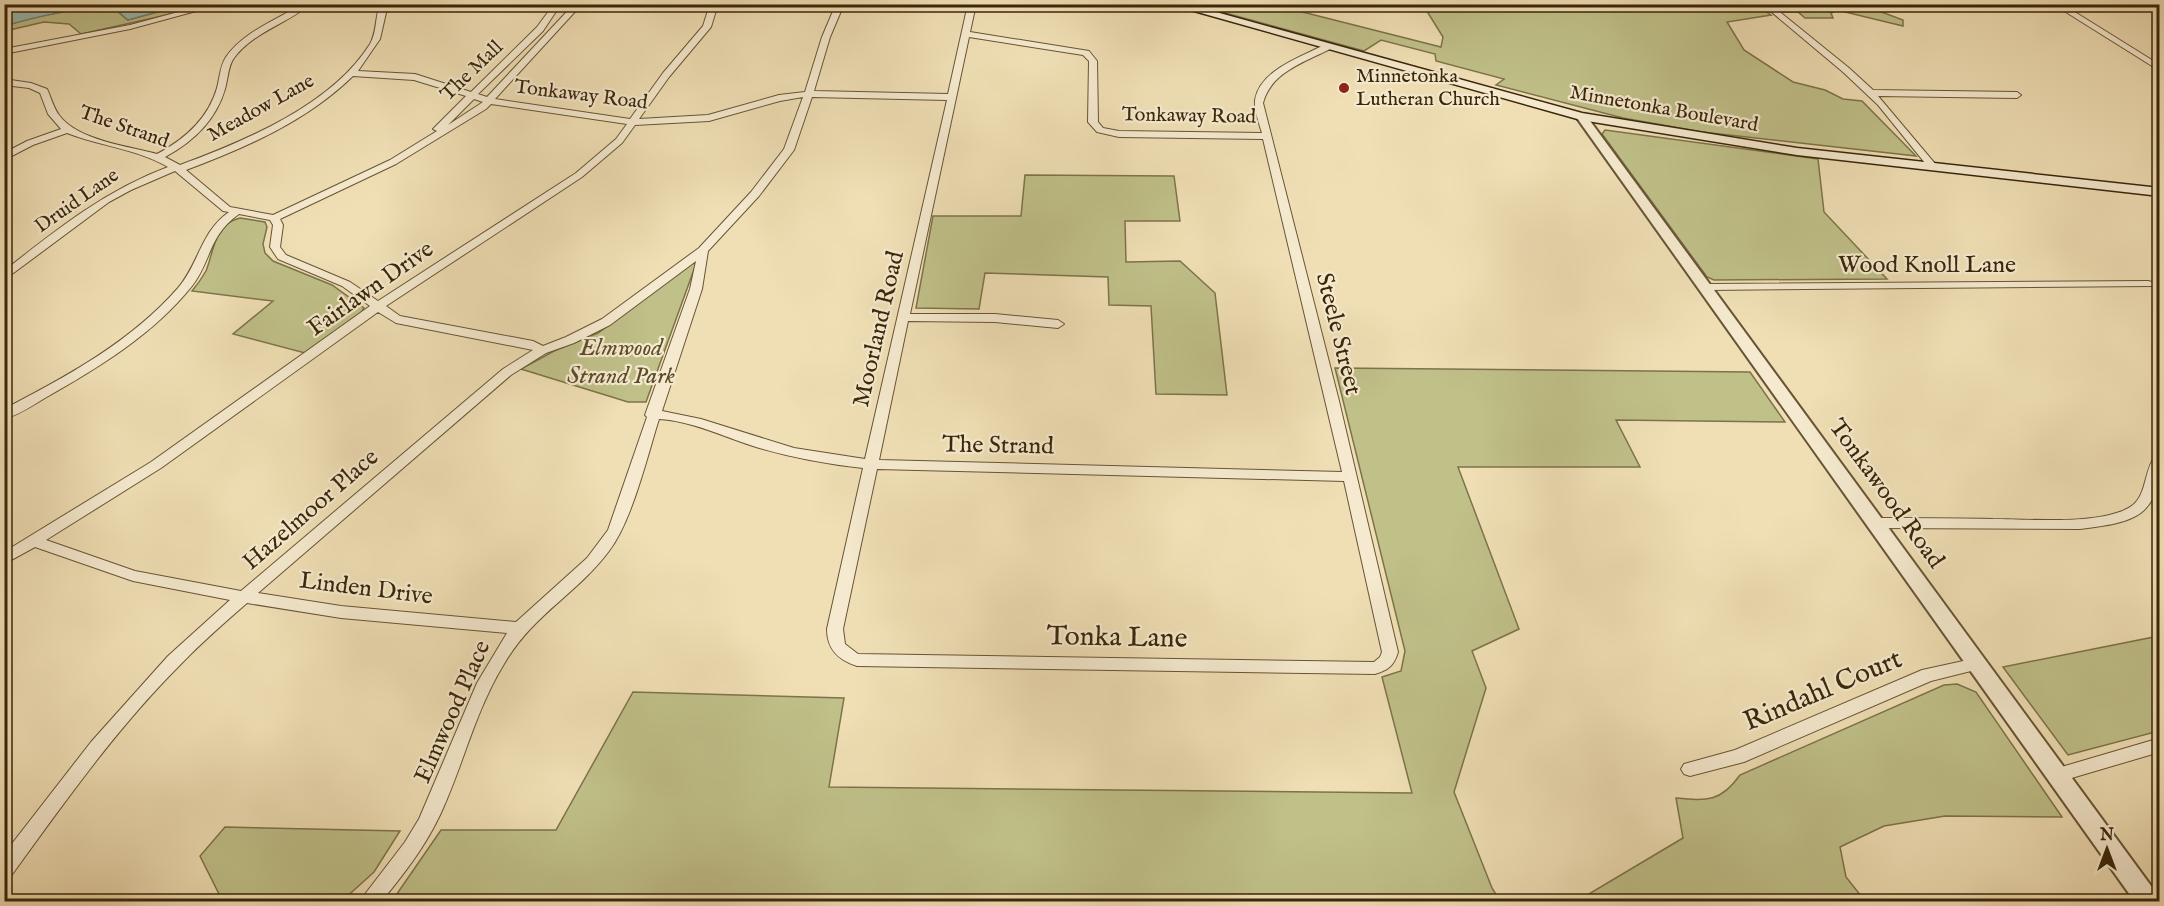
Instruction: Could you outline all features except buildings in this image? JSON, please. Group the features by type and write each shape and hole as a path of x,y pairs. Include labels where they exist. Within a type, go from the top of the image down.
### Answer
{"main road":[{"name":"Minnetonka Boulevard","path":"1174,4 1581,116 1646,129 1741,143 2160,192"}],"street":[{"path":"4,52 123,29 219,4"},
{"path":"158,157 189,139 215,108 227,63 239,47 254,35 307,4"},
{"name":"Meadow Lane","path":"178,168 278,124 318,99 351,73 375,42 384,4"},
{"name":"The Mall","path":"435,137 438,130 540,29 558,4"},
{"name":"Fairlawn Drive","path":"4,560 166,459 327,345 377,306 579,175 619,141 666,75 707,27 714,4"},
{"path":"704,250 755,194 789,150 826,37 840,4"},
{"name":"Moorland Road","path":"849,657 838,647 835,629 972,4"},
{"path":"1765,4 1846,70 1881,103 1932,166"},
{"path":"2056,4 2160,69"},
{"name":"The Mall","path":"274,218 362,178 435,137 490,101 577,6"},
{"name":"Tonkaway Road","path":"966,34 1086,53 1094,61 1093,122 1100,130 1119,134 1268,136"},
{"name":"Steele Street","path":"1327,47 1271,80 1260,91 1258,103 1333,400 1390,651 1384,665"},
{"name":"Tonkaway Road","path":"351,73 415,77 490,101 633,122 709,118 779,98 809,94 951,97"},
{"name":"The Strand","path":"4,82 31,86 44,91 53,114 67,130 90,139 158,157 178,168 220,204 236,212 274,218"},
{"path":"1870,93 2017,95"},
{"name":"Tonkawood Road","path":"1581,116 1878,523 2149,902"},
{"path":"4,157 30,143 67,130"},
{"name":"Druid Lane","path":"4,277 102,200 131,184 178,168"},
{"path":"4,415 99,359 172,301 195,276 213,231 223,220 236,212"},
{"path":"274,218 278,225 275,247 282,257 346,284 396,319 416,325 533,345 542,350"},
{"name":"Hazelmoor Place","path":"4,870 126,710 165,668 507,372 542,350 570,340 606,322 704,250"},
{"name":"Elmwood Place","path":"368,902 389,878 431,815 490,674 519,628 609,543 620,520 652,415 696,289 704,250"},
{"name":"Wood Knoll Lane","path":"1707,287 2148,284"},
{"path":"904,317 995,318 1058,324"},
{"name":"The Strand","path":"652,415 676,416 768,446 821,459 870,464 1350,477"},
{"path":"1878,523 2080,524 2104,521 2125,516 2139,507 2148,496 2152,468 2160,459"},
{"name":"Linden Drive","path":"36,542 133,576 341,612 519,628"},
{"name":"Tonka Lane","path":"849,657 866,661 1375,668 1384,665"},
{"name":"Rindahl Court","path":"1690,769 1738,757 1928,675 1977,664"},
{"path":"2058,775 2160,745"}],"green space":[{"path":"1271,4 1441,47 1443,37 1425,8 1357,8 1355,5 1756,5 1771,15 1727,22 1744,50 1793,82 1825,90 1843,99 1862,101 1916,156 1702,132 1623,118 1496,85 1504,79 1436,61 1435,54 1381,40 1364,51 1196,5"},
{"path":"183,5 212,5 81,34 69,24 44,22 5,31 5,26 75,10 113,9 128,20"},
{"path":"1774,5 1863,5 1903,20 1903,26 1837,10 1831,13 1833,18 1805,18 1798,12 1783,12"},
{"path":"1605,130 1818,159 1824,212 1887,279 1714,280 1707,277 1602,134"},
{"path":"1025,175 1174,176 1180,221 1125,221 1126,262 1180,261 1215,293 1227,395 1156,394 1151,306 1109,305 1108,277 985,273 979,309 916,308 933,216 1021,216"},
{"path":"240,218 265,222 267,227 263,244 265,253 273,261 332,285 364,308 361,313 305,353 233,334 273,301 192,291 206,271 220,232 231,221"},
{"name":"Elmwood Strand Park","path":"692,263 696,264 646,402 628,402 521,369 554,351 598,333"},
{"path":"1335,368 1750,372 1785,422 1616,420 1640,467 1458,467 1519,629 1472,651 1486,688 1454,792 1492,888 1500,901 392,901 441,830 556,830 633,692 844,698 829,787 1412,793 1382,677 1401,671 1405,651"},
{"path":"2159,636 2159,731 2068,755 2003,667"},
{"path":"1957,684 1976,692 2062,817 1945,816 1884,826 1840,847 1846,877 1865,901 1577,901 1683,838 1676,798 1705,799 1720,795 1740,775 1944,685"},
{"path":"225,827 400,831 374,872 342,901 223,902 200,856"}],"water":[{"path":"31,4 183,5 128,20 113,9 90,8 43,16 5,26 5,15"}],"place":[{"name":"Minnetonka Lutheran Church","path":"1344,88"}]}
